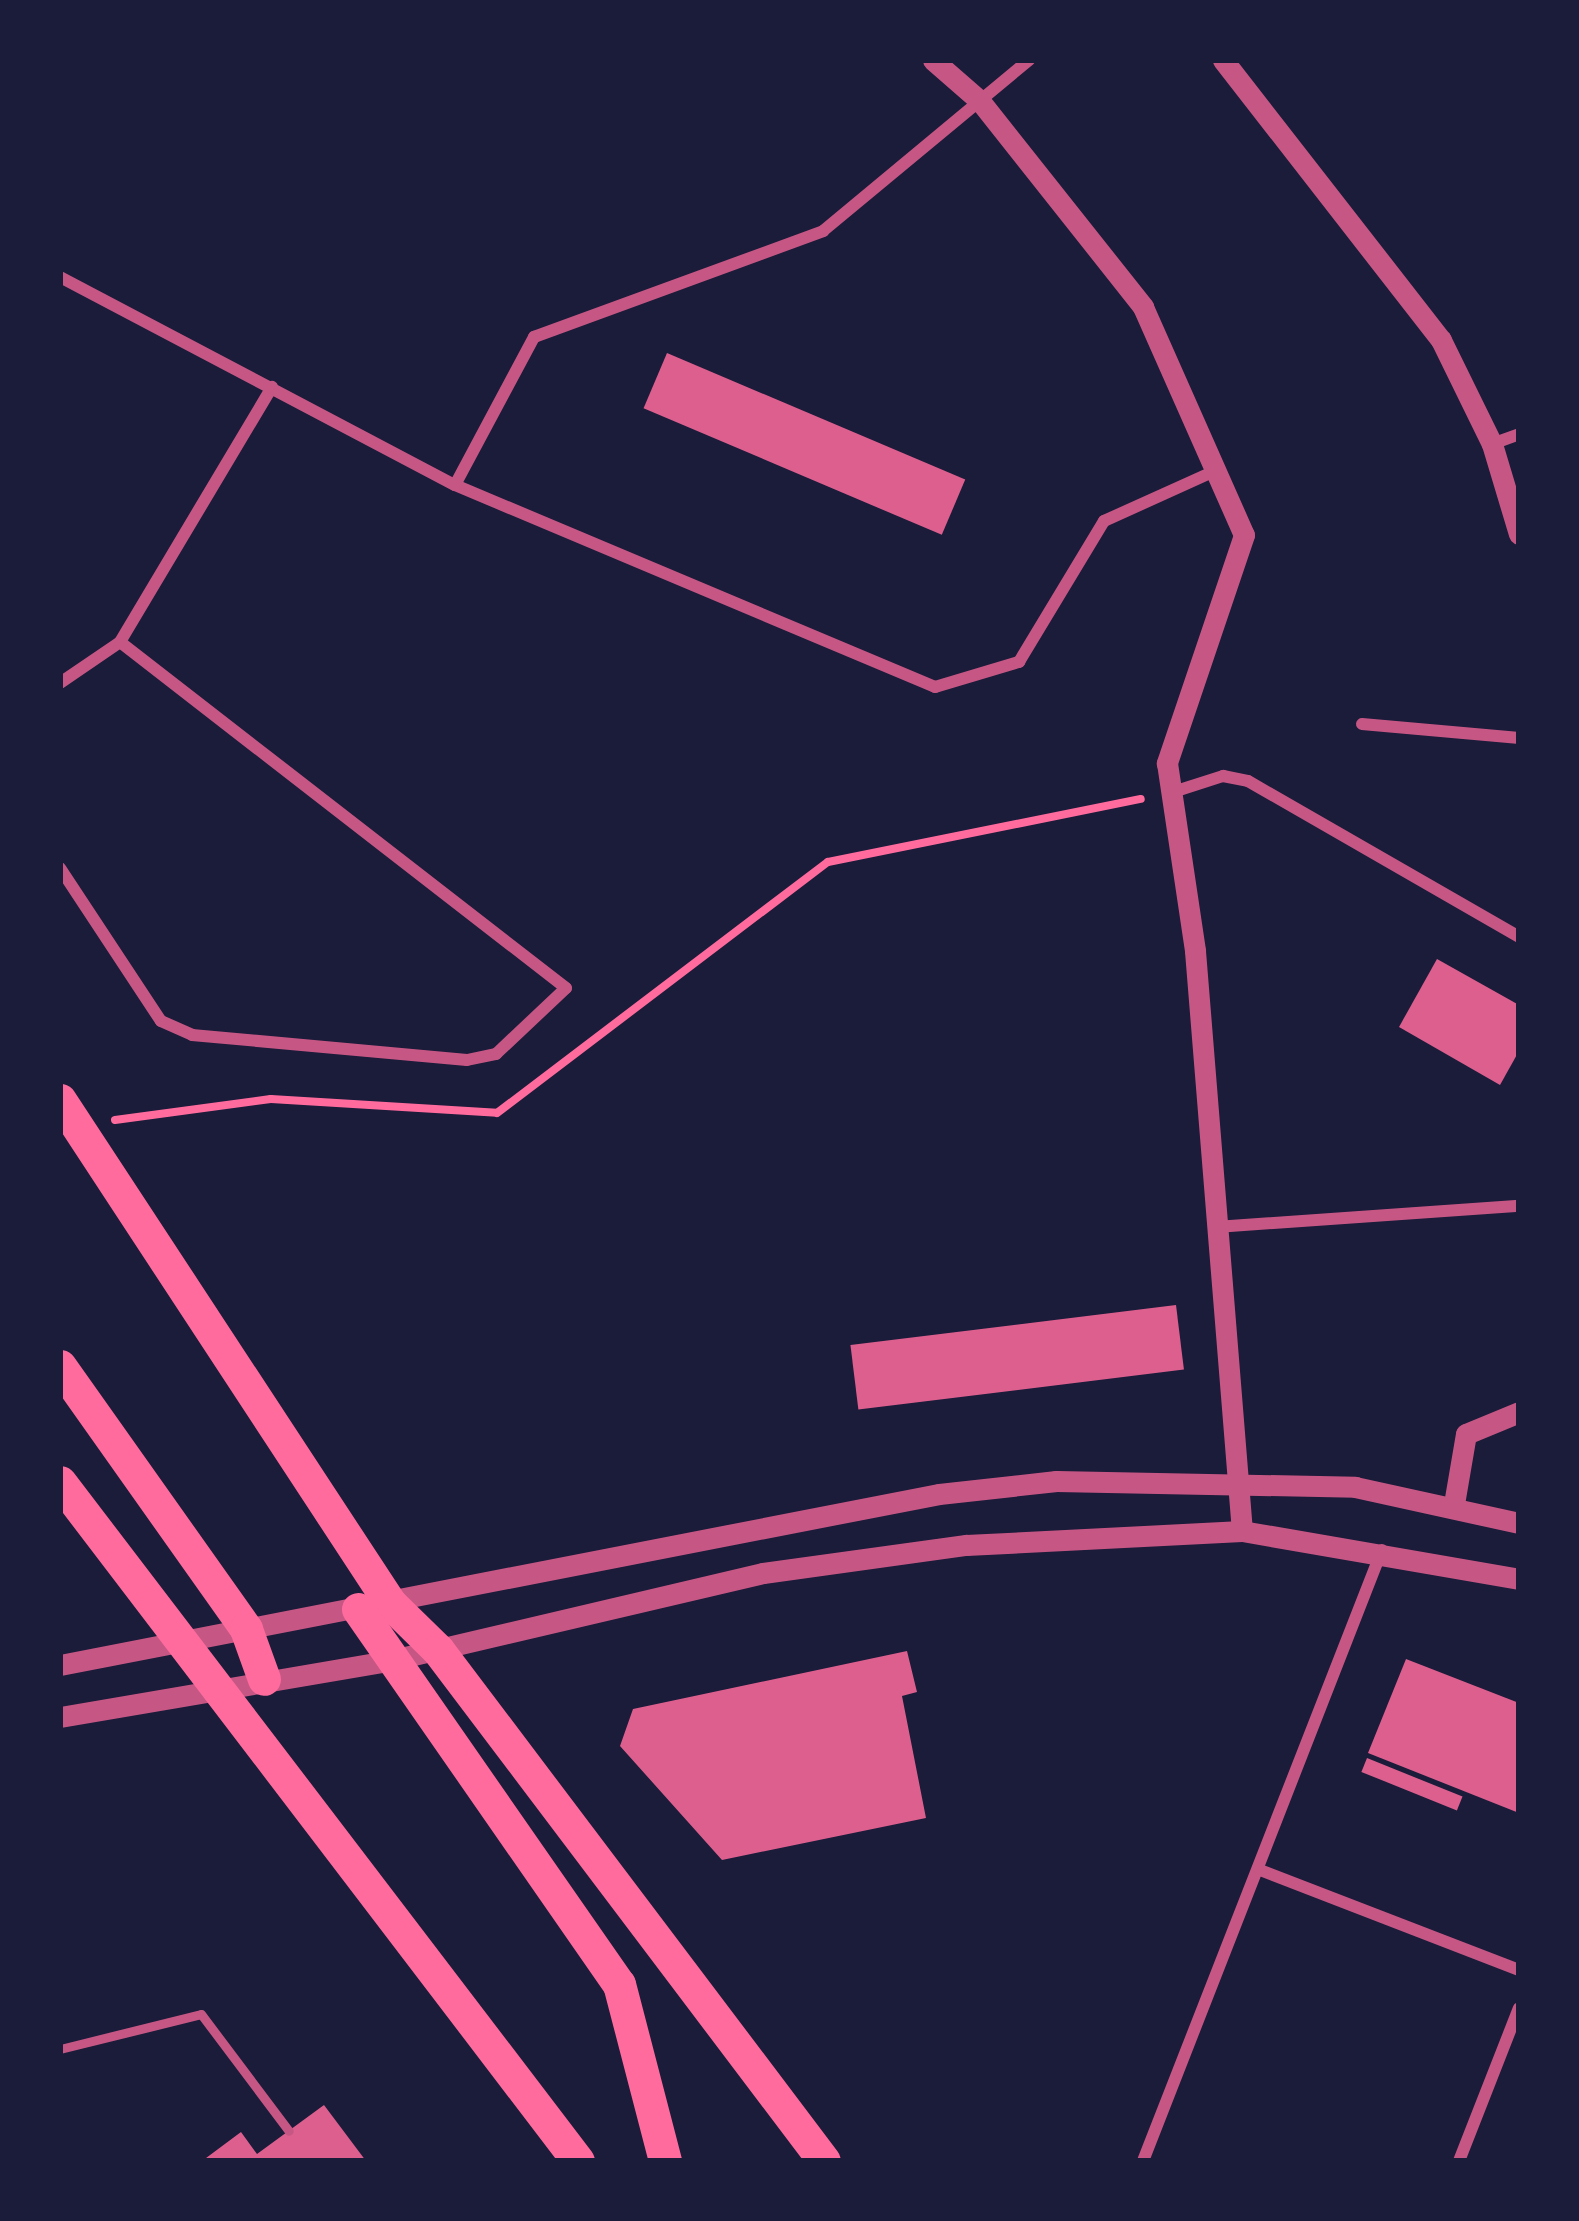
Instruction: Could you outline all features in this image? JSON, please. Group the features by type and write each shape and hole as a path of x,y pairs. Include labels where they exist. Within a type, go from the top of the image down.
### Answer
{"highway":[{"path":"60,1100 374,1606 388,1661 619,1984 665,2161"},
{"path":"60,1366 246,1629 264,1679"},
{"path":"60,1482 190,1640 578,2161"},
{"path":"374,1606 438,1649 824,2161"}],"street":[{"path":"932,60 980,101 1143,307 1220,468 1244,535 1172,736 1170,794 1216,1227 1242,1531"},
{"path":"455,485 534,337 823,231 1029,60"},
{"path":"1223,60 1420,308 1492,443 1519,534"},
{"path":"60,277 455,485 934,687 1019,662 1104,521 1220,468"},
{"path":"60,683 120,642 272,387"},
{"path":"1492,443 1519,434"},
{"path":"60,868 161,1021 192,1035 467,1060 496,1054 566,988 120,642"},
{"path":"1362,724 1519,738"},
{"path":"1170,794 1248,781 1519,937"},
{"path":"1216,1227 1519,1206"},
{"path":"1454,1504 1466,1434 1519,1412"},
{"path":"60,1665 939,1494 1240,1483 1454,1504 1519,1523"},
{"path":"60,1717 221,1684 388,1661 763,1573 1164,1527 1242,1531 1383,1549 1519,1579"},
{"path":"1144,2161 1383,1549"},
{"path":"1260,1870 1519,1970"},
{"path":"1459,2161 1519,2008"}],"lane":[{"path":"60,2049 201,2014 289,2131"}],"path":[{"path":"187,1109 271,1099 497,1113 827,862 1170,794"}],"building":[{"path":"667,353 965,480 942,535 644,408"},
{"path":"1437,959 1519,1005 1519,1051 1500,1085 1399,1027"},
{"path":"1176,1305 1184,1370 858,1409 850,1345"},
{"path":"907,1651 917,1692 902,1696 926,1818 722,1860 620,1746 633,1709"},
{"path":"1406,1659 1519,1703 1519,1813 1368,1753"},
{"path":"1367,1758 1462,1797 1457,1810 1361,1772"},
{"path":"324,2105 366,2161 202,2161 241,2132 257,2154"}]}
